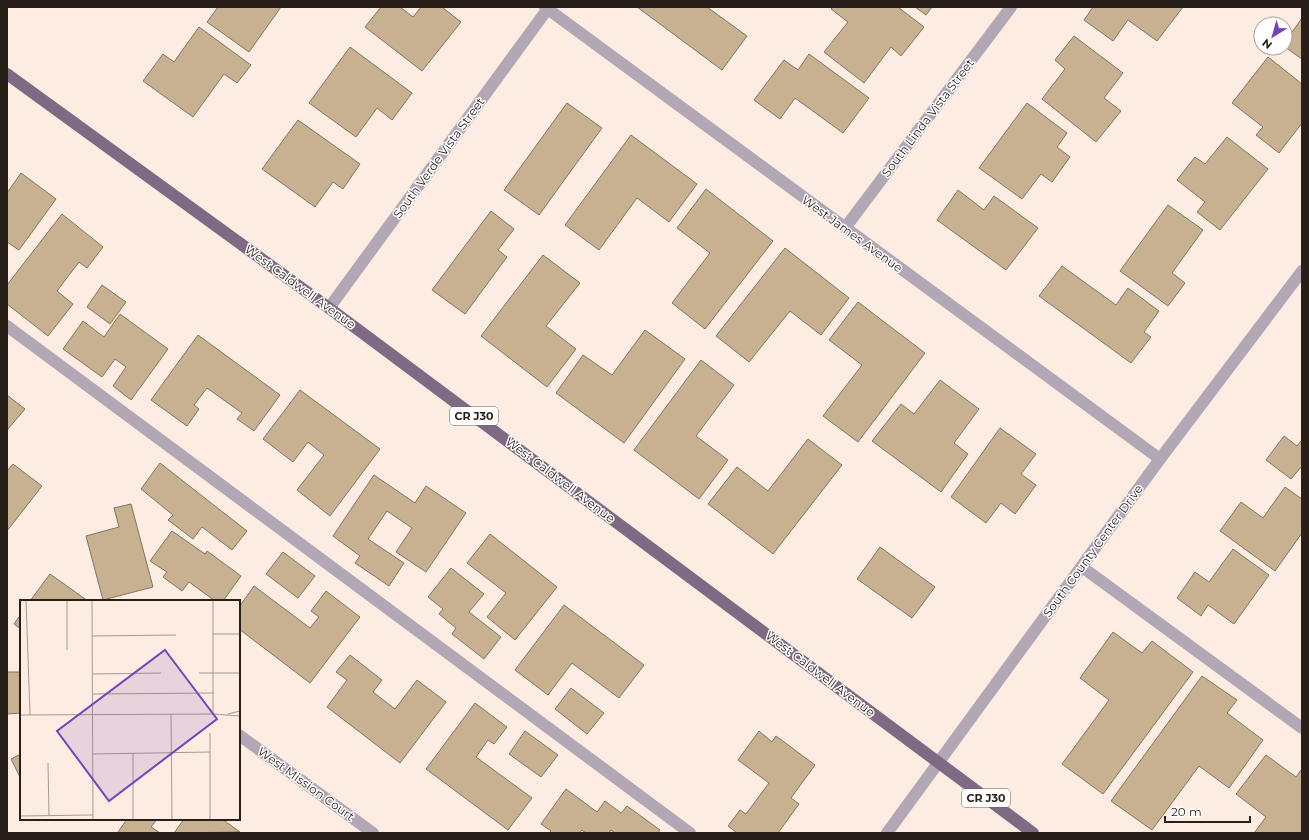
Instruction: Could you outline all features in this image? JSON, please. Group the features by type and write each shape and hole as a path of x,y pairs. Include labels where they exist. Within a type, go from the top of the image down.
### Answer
{"main road":[{"name":"West Caldwell Avenue","path":"7,74 329,308 1033,833"}],"street":[{"name":"South Linda Vista Street","path":"845,228 1011,7"},
{"name":"West James Avenue","path":"547,8 1160,459"},
{"name":"South Verde Vista Street","path":"329,308 547,8"},
{"name":"South County Center Drive","path":"887,833 1082,568 1160,459 1302,271"},
{"path":"7,326 690,833"},
{"path":"1082,568 1302,728"},
{"name":"West Mission Court","path":"240,736 373,833"}],"building":[{"path":"218,7 281,7 249,52 207,22"},
{"path":"381,7 400,7 413,17 421,7 442,7 461,22 422,71 365,27"},
{"path":"637,7 707,7 747,36 722,70"},
{"path":"833,7 898,7 924,27 901,56 891,47 864,83 824,52 848,22 831,9"},
{"path":"915,7 932,7 926,15"},
{"path":"1093,7 1183,7 1157,41 1128,20 1113,41 1084,20"},
{"path":"1302,18 1302,59 1293,53 1293,31"},
{"path":"199,27 251,65 237,83 224,74 193,117 143,81 163,54 174,62"},
{"path":"1074,36 1123,73 1104,98 1121,111 1096,142 1042,99 1065,69 1055,60"},
{"path":"350,47 412,93 392,120 377,108 356,137 309,103"},
{"path":"809,54 869,98 843,133 795,98 780,119 754,100 784,60 798,70"},
{"path":"1268,57 1302,84 1302,123 1279,153 1256,135 1263,127 1232,103"},
{"path":"567,103 602,128 539,215 504,190"},
{"path":"1027,103 1067,133 1057,147 1070,157 1052,182 1041,174 1022,199 979,168"},
{"path":"298,120 360,164 343,189 333,182 315,207 262,169"},
{"path":"631,135 697,184 669,222 637,198 599,250 565,225"},
{"path":"1227,137 1268,169 1220,230 1197,212 1205,202 1177,180 1195,157 1205,164"},
{"path":"21,173 56,199 19,250 7,242 7,193"},
{"path":"706,189 773,241 705,329 672,303 710,253 677,228"},
{"path":"958,190 984,210 994,196 1038,228 1006,270 937,220"},
{"path":"1168,205 1203,230 1172,273 1185,283 1168,306 1120,271"},
{"path":"491,211 514,229 498,250 507,257 465,314 432,290"},
{"path":"62,214 103,247 87,268 79,262 57,291 73,304 48,336 7,304 7,285"},
{"path":"785,248 849,298 821,335 790,311 749,362 716,336"},
{"path":"543,255 580,283 546,326 576,349 547,387 481,336"},
{"path":"1062,266 1116,305 1128,288 1159,311 1144,332 1151,337 1131,363 1039,296"},
{"path":"102,285 126,302 110,324 87,307"},
{"path":"858,302 925,353 858,442 823,416 862,365 829,340"},
{"path":"120,314 168,349 131,400 113,386 126,367 115,359 102,377 63,349 83,321 104,337"},
{"path":"645,330 685,359 624,443 556,393 583,355 612,375"},
{"path":"198,335 280,395 254,431 237,419 242,413 207,388 194,405 199,409 187,426 151,400"},
{"path":"701,360 734,385 696,436 728,460 699,499 634,450"},
{"path":"940,380 979,409 954,443 968,454 941,492 872,441 901,404 914,414"},
{"path":"300,390 380,449 330,516 297,490 324,455 308,442 293,462 263,439"},
{"path":"7,395 25,409 8,429 7,428"},
{"path":"1000,428 1036,454 1021,474 1036,485 1015,514 1001,503 986,523 951,497"},
{"path":"1284,436 1297,446 1302,440 1302,468 1301,467 1291,479 1266,460"},
{"path":"808,439 842,465 773,554 708,504 737,467 768,491"},
{"path":"160,463 247,531 232,550 202,527 193,539 168,520 173,515 141,489"},
{"path":"13,464 42,486 7,531 7,471"},
{"path":"374,475 415,503 426,486 466,513 426,572 396,552 412,528 387,511 368,539 404,563 389,586 355,563 360,556 333,536"},
{"path":"1285,487 1302,499 1302,533 1275,571 1220,531 1241,502 1263,518"},
{"path":"131,504 153,587 103,600 86,536 119,527 114,508"},
{"path":"172,531 205,554 207,551 241,576 224,600 214,600 189,582 182,591 163,577 167,572 150,561"},
{"path":"490,534 557,587 515,640 487,617 506,593 467,563"},
{"path":"880,547 935,587 912,618 857,579"},
{"path":"1233,549 1269,575 1234,624 1208,605 1201,616 1177,598 1195,572 1209,582"},
{"path":"283,552 315,576 298,598 266,574"},
{"path":"451,568 484,594 469,612 501,637 484,659 452,634 456,628 439,614 443,609 428,597"},
{"path":"50,574 87,600 31,600"},
{"path":"254,586 310,628 319,617 311,611 326,591 360,617 310,683 240,630 240,606"},
{"path":"564,605 644,665 619,698 572,663 548,695 515,670"},
{"path":"20,615 20,628 14,624"},
{"path":"1113,632 1142,653 1152,641 1193,672 1103,794 1062,764 1109,700 1080,678"},
{"path":"350,655 382,680 373,692 395,709 417,680 446,702 400,763 327,707 347,680 336,672"},
{"path":"7,672 20,672 20,713 7,714"},
{"path":"1202,676 1237,700 1227,713 1263,740 1229,788 1199,766 1152,830 1111,801"},
{"path":"571,688 604,713 587,734 555,709"},
{"path":"475,703 507,727 494,744 488,740 476,757 532,798 508,830 426,769"},
{"path":"525,731 558,755 541,777 509,754"},
{"path":"759,731 772,742 776,736 815,765 791,798 799,804 778,833 737,833 728,826 740,810 746,814 769,783 738,760"},
{"path":"20,754 20,777 11,759"},
{"path":"1266,755 1296,777 1302,769 1302,833 1254,833 1266,817 1236,794"},
{"path":"566,789 597,812 605,801 621,813 627,806 660,830 658,833 615,833 611,830 609,833 586,833 582,830 579,833 549,833 551,831 541,824"},
{"path":"126,820 156,820 151,827 160,833 119,833 118,832"},
{"path":"183,820 223,820 240,832 174,833"}]}
